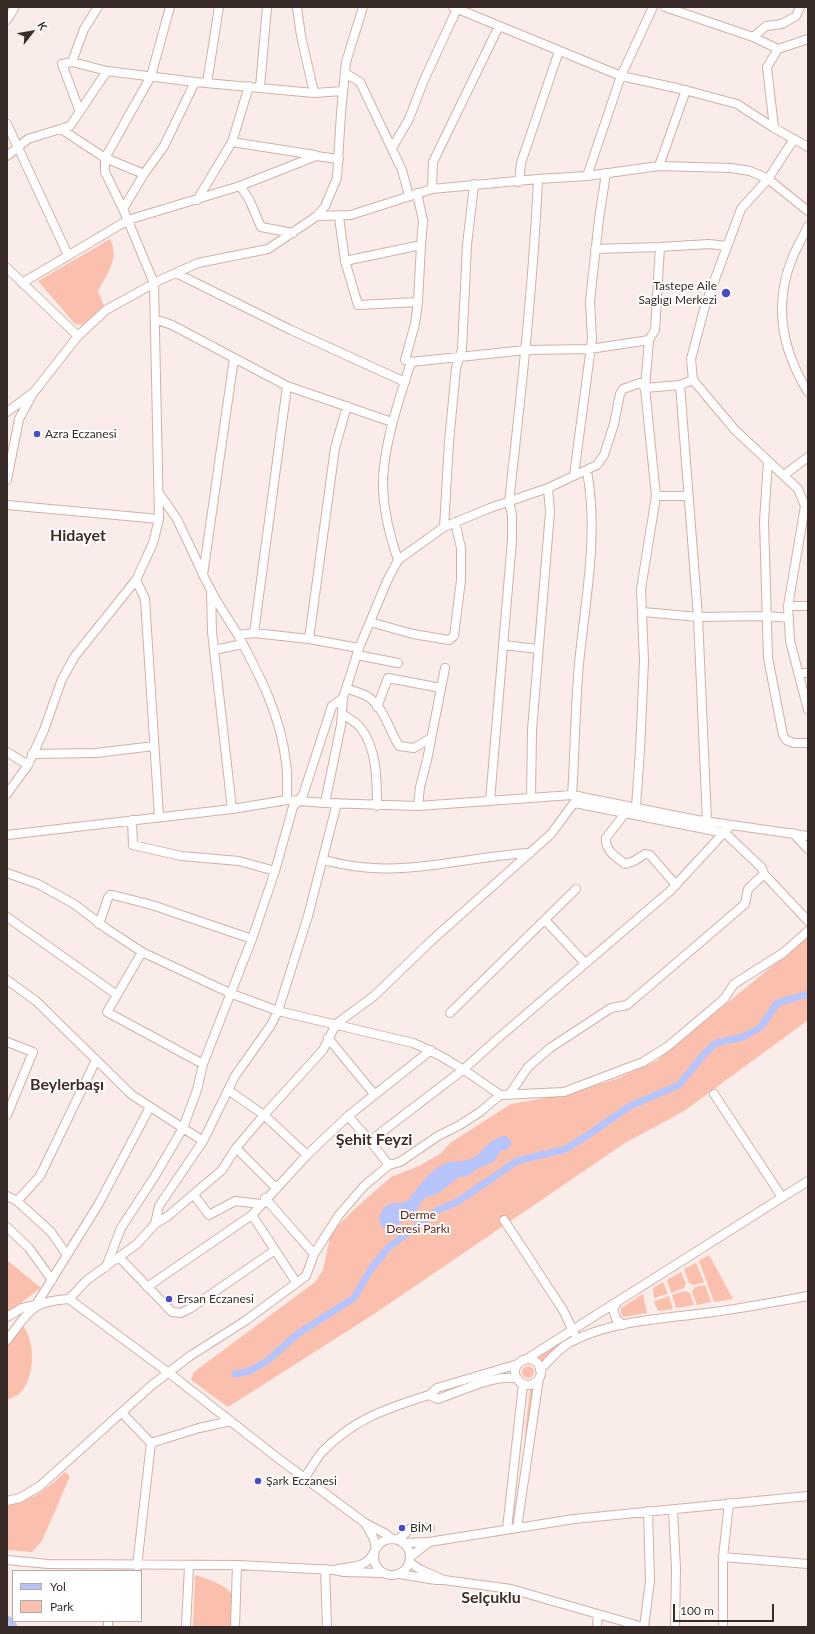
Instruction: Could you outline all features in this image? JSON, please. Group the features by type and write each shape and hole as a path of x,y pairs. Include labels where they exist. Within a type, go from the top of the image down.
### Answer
{"main road":[{"path":"7,1622 11,1627"}],"street":[{"path":"7,20 15,7"},
{"path":"72,62 84,29 98,7"},
{"path":"7,794 28,765 44,730 62,679 75,656 136,580 153,544 159,519 154,283 128,220 105,172 105,158 151,76 170,7"},
{"path":"208,83 219,7"},
{"path":"260,87 267,7"},
{"path":"297,7 301,36 314,92"},
{"path":"7,480 19,419 34,392 78,336 106,310 154,283 198,263 268,249 317,216 325,206 337,178 345,73 348,55 363,7"},
{"path":"587,176 621,76 652,7"},
{"path":"665,7 753,37 778,49"},
{"path":"753,37 766,26 782,24 796,16 800,7"},
{"path":"392,148 409,119 455,8 559,52 621,76 686,90 737,104 774,128 808,146"},
{"path":"432,189 433,162 500,26"},
{"path":"774,128 767,67 778,49 808,39"},
{"path":"519,182 521,163 559,52"},
{"path":"80,112 62,64 72,62 107,71 195,82 314,92 343,91"},
{"path":"7,156 16,146 28,139 70,126 107,71"},
{"path":"345,73 360,82 402,170 409,196"},
{"path":"123,209 144,174 164,146 195,82"},
{"path":"197,200 232,142 249,86"},
{"path":"659,166 686,90"},
{"path":"7,124 68,254"},
{"path":"60,129 105,158 144,174"},
{"path":"794,139 768,178 741,209 705,306 691,359 693,380 735,430 784,475 798,489 803,498 805,506 788,606 790,641 808,710"},
{"path":"232,142 316,156 338,158"},
{"path":"22,283 68,254 128,220 240,186 316,156"},
{"path":"317,216 339,217 351,215 432,189 474,184 587,176 659,166 730,168 750,171 768,178 808,211"},
{"path":"574,475 592,339 590,302 595,249 606,173"},
{"path":"490,802 512,540 512,515 509,502 526,350 536,234 538,179"},
{"path":"444,527 449,442 456,368 462,349 466,259 474,184"},
{"path":"240,186 249,199 261,227 293,233"},
{"path":"417,193 423,221 418,302 415,324 405,360 411,362 526,350 590,349 649,340"},
{"path":"339,217 345,260 358,305 418,302"},
{"path":"808,226 791,260 783,294 781,312 786,348 794,368 808,392"},
{"path":"595,249 709,244 727,246"},
{"path":"345,260 421,245"},
{"path":"636,807 644,661 641,589 656,496 644,388 649,340 655,330 660,247"},
{"path":"7,268 78,336"},
{"path":"176,273 291,330 405,382"},
{"path":"155,319 172,325 288,386 392,422"},
{"path":"203,574 234,358"},
{"path":"398,560 388,532 383,488 392,422 411,362"},
{"path":"644,388 680,385 693,380"},
{"path":"325,803 346,688 358,651 387,581 398,560 444,527 548,488 597,465 604,455 614,424 620,394 623,389 640,383 644,388"},
{"path":"680,385 698,617 707,821"},
{"path":"254,633 288,386"},
{"path":"7,412 34,392"},
{"path":"309,639 335,448 347,406"},
{"path":"784,475 808,457"},
{"path":"768,461 764,521 768,616 768,658 780,727 786,740 794,743 808,743"},
{"path":"7,1317 22,1308 47,1301 69,1299 87,1280 137,1244 155,1224 168,1216 194,1195 222,1170 236,1148 323,1050 336,1024 374,996 437,936 551,834 575,798 579,666 586,607 593,513 587,471"},
{"path":"531,797 532,730 549,519 548,488"},
{"path":"158,492 177,519 211,590 238,635 265,685 275,709 282,737 286,764 287,800"},
{"path":"656,496 688,496"},
{"path":"7,505 159,519"},
{"path":"370,622 413,634 448,640 454,636 461,580 462,548 456,522"},
{"path":"136,580 144,599 159,818"},
{"path":"211,590 214,650 232,809"},
{"path":"788,606 808,606"},
{"path":"643,612 698,617 768,616 789,618"},
{"path":"238,635 254,633 309,639 398,663"},
{"path":"214,650 243,644"},
{"path":"503,645 538,649"},
{"path":"418,806 420,786 445,668"},
{"path":"798,673 808,673"},
{"path":"377,707 388,678 441,688"},
{"path":"346,688 367,696 387,719 399,746 414,748 431,738"},
{"path":"106,1267 121,1228 155,1176 183,1128 197,1090 203,1064 232,994 275,872 293,807 303,795 332,706 344,698"},
{"path":"342,714 360,726 369,744 377,774 376,806"},
{"path":"32,754 96,753 154,746"},
{"path":"7,752 28,765"},
{"path":"7,835 232,809 287,800 376,806 418,806 490,802 531,797 575,798 636,807 731,825 808,836"},
{"path":"575,798 626,812 724,833 762,868 764,874 808,921"},
{"path":"155,1224 158,1206 203,1141 235,1076 271,1026 278,1011 308,916 337,803"},
{"path":"626,812 606,838 607,846 610,852 625,864 634,861 645,854 650,855 676,885"},
{"path":"132,820 133,845 181,856 239,861 275,872"},
{"path":"370,1141 464,1069 676,885 731,825"},
{"path":"793,834 808,850"},
{"path":"323,860 354,866 398,868 497,855 530,853"},
{"path":"7,872 38,884 74,904 99,924 142,952 232,994 278,1011 413,1043 431,1050 504,1095 564,1092 643,1062 667,1047 724,999 734,984 783,953 808,931"},
{"path":"7,1501 20,1498 40,1486 122,1413 190,1356 245,1321 306,1276 314,1254 339,1215 364,1186 389,1165 400,1162 438,1136 460,1125 504,1095 528,1067 550,1048 611,1008 627,1005 745,904 748,888 764,874"},
{"path":"450,1013 576,889"},
{"path":"99,924 108,898 113,894 152,905 252,939"},
{"path":"7,917 117,995"},
{"path":"545,920 585,963"},
{"path":"142,952 106,1012 203,1064"},
{"path":"7,980 36,1001 132,1095 203,1141"},
{"path":"328,1038 374,1094"},
{"path":"7,1042 33,1052 7,1115"},
{"path":"148,1286 252,1215 263,1201 307,1155 348,1116 431,1050"},
{"path":"17,1201 40,1176 96,1060"},
{"path":"228,1090 264,1115 307,1155"},
{"path":"714,1094 782,1197"},
{"path":"7,1340 36,1305 67,1256 98,1205 150,1107"},
{"path":"348,1116 389,1165"},
{"path":"236,1148 276,1188"},
{"path":"507,1529 521,1382 515,1372 522,1362 808,1181"},
{"path":"194,1195 209,1215 235,1202 263,1201 314,1254"},
{"path":"7,1196 17,1201 51,1232 67,1256"},
{"path":"252,1215 296,1282"},
{"path":"504,1220 563,1310 572,1330 578,1338"},
{"path":"7,1227 30,1248 52,1280"},
{"path":"119,1257 172,1312 181,1313 191,1308 276,1250"},
{"path":"429,1395 438,1399 499,1378 511,1377 521,1382 531,1384 559,1351 578,1338 600,1331 623,1326 739,1309 808,1296"},
{"path":"69,1299 169,1373 279,1459 365,1523 407,1547 409,1560 421,1570 444,1580"},
{"path":"619,1300 614,1309 616,1319 623,1326"},
{"path":"305,1477 322,1453 354,1424 380,1411 429,1395 437,1388 507,1365 534,1361 540,1374 517,1528"},
{"path":"122,1413 151,1443"},
{"path":"151,1443 199,1428 232,1421"},
{"path":"137,1566 151,1443"},
{"path":"330,1569 361,1566 369,1561 375,1550 383,1541 429,1542 574,1519 808,1496"},
{"path":"723,1627 723,1557 729,1503"},
{"path":"673,1510 676,1570 675,1627"},
{"path":"7,1560 119,1568 137,1566 237,1565 330,1569 344,1572 384,1573 394,1575 398,1574 425,1579 444,1580 511,1589 644,1627 650,1581 648,1511"},
{"path":"365,1523 373,1537 376,1566 384,1573"},
{"path":"398,1541 412,1527 430,1528"},
{"path":"398,1574 406,1567 409,1560 429,1542"},
{"path":"723,1557 808,1564"},
{"path":"236,1627 237,1565"},
{"path":"186,1627 189,1566"},
{"path":"327,1627 330,1569"},
{"path":"597,1627 598,1614"}],"green space":[{"path":"110,239 113,246 113,259 98,291 104,306 82,325 75,324 38,281"},
{"name":"Derme Deresi Parkı","path":"808,937 808,1020 684,1111 625,1143 374,1314 228,1407 191,1380 194,1372 315,1282 323,1270 331,1232 391,1177 419,1166 440,1154 450,1143 511,1104 568,1094 616,1079 656,1061"},
{"path":"709,1255 733,1299 714,1302 699,1261"},
{"path":"7,1260 41,1288 7,1313"},
{"path":"696,1263 704,1282 693,1285 689,1283 684,1269"},
{"path":"681,1272 686,1283 684,1288 671,1293 667,1280"},
{"path":"663,1282 668,1294 654,1298 653,1288"},
{"path":"705,1285 711,1302 697,1305 692,1292 695,1287"},
{"path":"685,1291 690,1293 694,1305 676,1308 672,1295"},
{"path":"643,1294 647,1313 623,1317 621,1308"},
{"path":"669,1296 673,1309 658,1311 654,1301"},
{"path":"22,1325 27,1332 32,1349 31,1368 26,1385 21,1392 7,1400 7,1345"},
{"path":"569,1336 571,1338 542,1363 536,1357"},
{"path":"528,1366 532,1368 534,1372 532,1376 528,1378 524,1376 522,1372 524,1368"},
{"path":"530,1389 534,1389 524,1442"},
{"path":"65,1472 70,1476 42,1541 32,1552 7,1550 7,1506 24,1501 39,1494"},
{"path":"195,1575 221,1585 233,1595 231,1627 193,1627"}],"water":[{"path":"503,1136 507,1136 512,1144 507,1150 500,1151 492,1163 478,1168 468,1176 459,1177 439,1193 426,1197 421,1202 417,1210 390,1230 381,1227 379,1217 385,1206 391,1203 402,1203 407,1201 433,1171 446,1163 473,1158 492,1141"}],"waterway":[{"path":"235,1374 250,1371 267,1361 299,1333 354,1298 371,1269 389,1247 438,1210 457,1202 517,1161 566,1149 630,1106 679,1085 706,1052 716,1043 743,1037 761,1027 777,1003 808,994"}],"place":[{"name":"Tastepe Aile Saglıgı Merkezi","path":"726,293"},
{"name":"Azra Eczanesi","path":"37,434"},
{"name":"Ersan Eczanesi","path":"169,1299"},
{"name":"Şark Eczanesi","path":"258,1481"},
{"name":"BİM","path":"402,1528"}],"district":[{"name":"Hidayet","path":"78,536"},
{"name":"Beylerbaşı","path":"67,1085"},
{"name":"Şehit Feyzi","path":"374,1140"},
{"name":"Selçuklu","path":"491,1598"}]}
